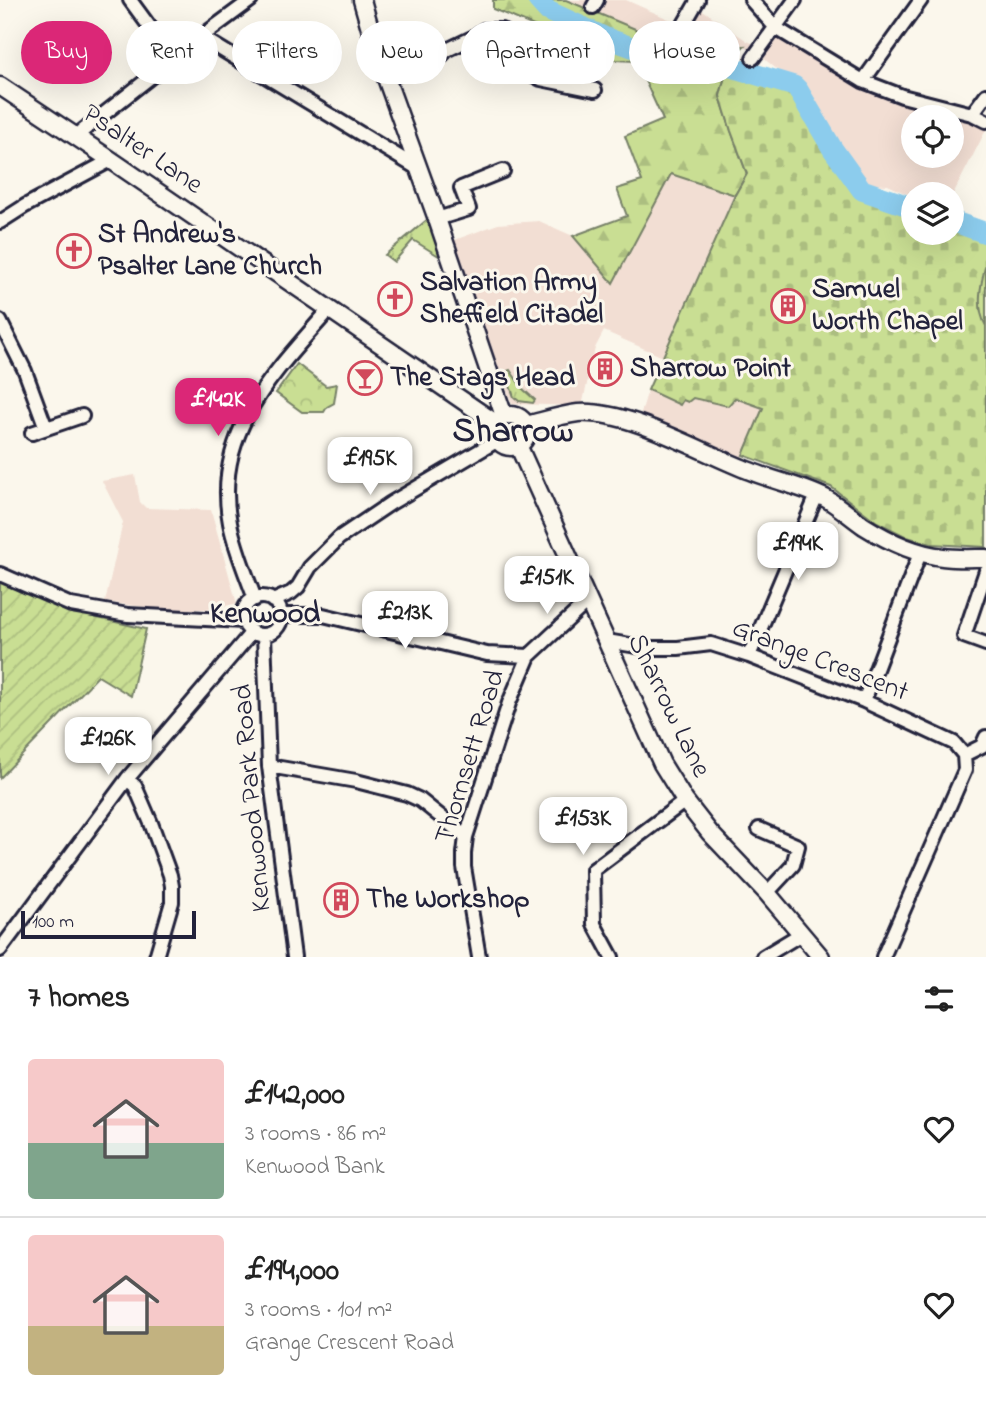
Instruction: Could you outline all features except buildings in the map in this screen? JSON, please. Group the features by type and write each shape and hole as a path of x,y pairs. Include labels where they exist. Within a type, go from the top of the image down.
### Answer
{"street":[{"path":"130,0 145,21"},
{"path":"218,24 249,0"},
{"path":"362,0 368,21"},
{"path":"686,21 698,0"},
{"path":"751,0 776,28 863,81 902,96 972,114 986,121"},
{"path":"753,58 795,0"},
{"path":"863,81 921,0"},
{"path":"447,50 484,30 501,30 516,39 530,74 541,79 595,90"},
{"path":"218,47 419,169"},
{"path":"76,136 143,84"},
{"path":"273,601 298,587 310,567 339,538 500,427 514,415 526,425 526,436 519,445 507,446 500,427 438,219 388,84"},
{"name":"Psalter Lane","path":"0,86 500,427"},
{"path":"972,114 986,95"},
{"path":"0,222 111,160"},
{"path":"438,219 470,209 461,188 503,171"},
{"path":"255,599 230,523 227,489 231,455 249,410 286,359 329,310"},
{"path":"0,321 25,371 46,428"},
{"path":"526,425 580,413 638,423 752,472 791,483 817,495 835,504 889,541 920,553 944,558 986,558"},
{"path":"32,433 82,416"},
{"name":"Sharrow Lane","path":"519,445 662,764 685,802 710,833 767,893 821,957"},
{"path":"749,656 817,495"},
{"path":"864,701 920,553"},
{"path":"986,571 964,636 986,644"},
{"path":"0,574 71,605 128,615 244,621"},
{"path":"0,950 127,779 258,634 275,630 279,625 281,615 278,606 265,598 255,599 245,608 244,621 247,628 258,634"},
{"path":"281,615 323,615 486,654 529,656 588,601"},
{"name":"Kenwood Park Road","path":"258,634 269,766 294,957"},
{"name":"Grange Crescent","path":"607,641 648,648 710,644 749,656 864,701 954,743 964,755"},
{"name":"Thornsett Road","path":"479,957 464,867 466,836 509,703 529,656"},
{"path":"883,957 965,770 964,755 982,746 986,737"},
{"path":"269,766 356,781 407,794 420,800 466,836"},
{"path":"127,779 135,786 170,875 172,902 156,957"},
{"path":"612,957 594,924 593,870 685,802"},
{"path":"759,829 798,846 793,865 767,893"},
{"path":"763,957 801,934"}],"shaded area":[{"path":"566,0 626,0 673,21 629,21 629,26"},
{"path":"694,4 718,21 684,21"},
{"path":"776,28 863,81 933,105 901,105 901,168 964,168 964,115 986,123 986,130 959,182 901,182 901,191 888,185 866,184 840,155 803,91 756,52 740,46 740,36 761,47"},
{"path":"671,174 735,195 663,357 604,331 595,348 582,406 512,404 452,241 498,224 539,221 573,236 613,282"},
{"path":"648,390 680,405 683,399 693,398 727,406 734,398 764,408 739,466 638,423"},
{"path":"135,475 140,502 146,508 211,510 237,604 206,609 159,609 105,602 123,522 102,481"}],"green space":[{"path":"493,0 566,0 629,26 629,61 615,60 615,21 522,21 493,9"},
{"path":"740,63 778,75 797,91 830,149 862,190 901,205 901,245 964,245 964,229 986,237 986,547 931,544 907,537 877,522 831,487 743,455 763,408 735,398 728,406 693,398 688,402 683,400 680,405 648,390 735,195 747,174 720,96 723,84 740,84"},
{"path":"647,84 723,84 720,96 747,174 735,195 671,174 613,283 573,236 627,216 617,189 642,181 625,136 663,120"},
{"path":"428,219 442,258 413,240 394,262 385,255"},
{"path":"986,263 986,326 980,303"},
{"path":"297,364 326,386 337,384 334,403 324,412 302,412 276,393"},
{"path":"510,370 523,389 535,400 533,403 519,401 514,397 505,372"},
{"path":"0,577 72,612 146,629 131,696 98,676 0,778"}],"waterway":[{"path":"538,0 548,11 604,37 662,58 683,57 731,67 794,86 832,148 862,190 901,204"},
{"path":"964,225 986,233"}],"place":[{"name":"St Andrew's Psalter Lane Church","path":"74,251"},
{"name":"Salvation Army Sheffield Citadel","path":"395,299"},
{"name":"Samuel Worth Chapel","path":"788,306"},
{"name":"Sharrow Point","path":"605,369"},
{"name":"The Stags Head","path":"365,378"},
{"name":"The Workshop","path":"341,900"}],"district":[{"name":"Sharrow","path":"513,432"},
{"name":"Kenwood","path":"265,615"}]}
